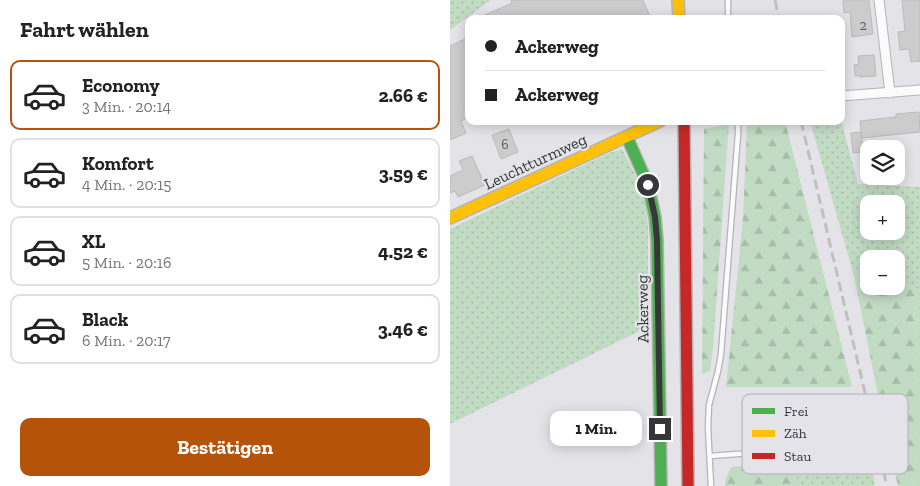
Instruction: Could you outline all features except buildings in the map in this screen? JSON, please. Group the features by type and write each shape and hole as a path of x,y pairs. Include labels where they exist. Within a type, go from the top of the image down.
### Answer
{"street":[{"path":"678,0 679,15"},
{"path":"879,0 890,93"},
{"path":"845,96 920,90"},
{"name":"Leuchtturmweg","path":"450,218 652,125"},
{"path":"684,125 688,486"},
{"name":"Ackerweg","path":"627,137 648,185 655,217 657,240 660,486"}],"lane":[{"path":"728,0 728,15"},
{"path":"711,486 709,405 721,354 738,125"},
{"path":"710,456 742,454"}],"green space":[{"path":"450,0 491,0 470,15 465,15 465,19 450,30"},
{"path":"729,125 713,348 710,371 702,374 704,129"},
{"path":"747,125 786,125 852,387 726,387 743,218"},
{"path":"811,125 842,125 858,184 920,187 920,290 905,283 905,250 860,250 860,276 854,276"},
{"path":"622,149 638,180 645,202 648,226 648,327 450,424 450,229 609,153"},
{"path":"854,276 860,276 860,295 905,295 905,282 920,290 920,486 898,486 895,474 908,474 908,394 878,394"},
{"path":"742,466 742,474 799,474 794,486 725,486 725,481 731,467"},
{"path":"799,474 873,474 875,486 794,486"}],"railway":[{"path":"775,0 778,15"},
{"path":"802,125 865,394"},
{"path":"884,474 887,486"}],"traffic: fast":[{"path":"627,137 648,185 655,217 661,486"}],"traffic: slow":[{"path":"678,0 679,15"},
{"path":"450,218 651,125"}],"traffic: jam":[{"path":"684,125 688,486"}],"route":[{"path":"648,185 655,217 657,240 660,429"}]}
